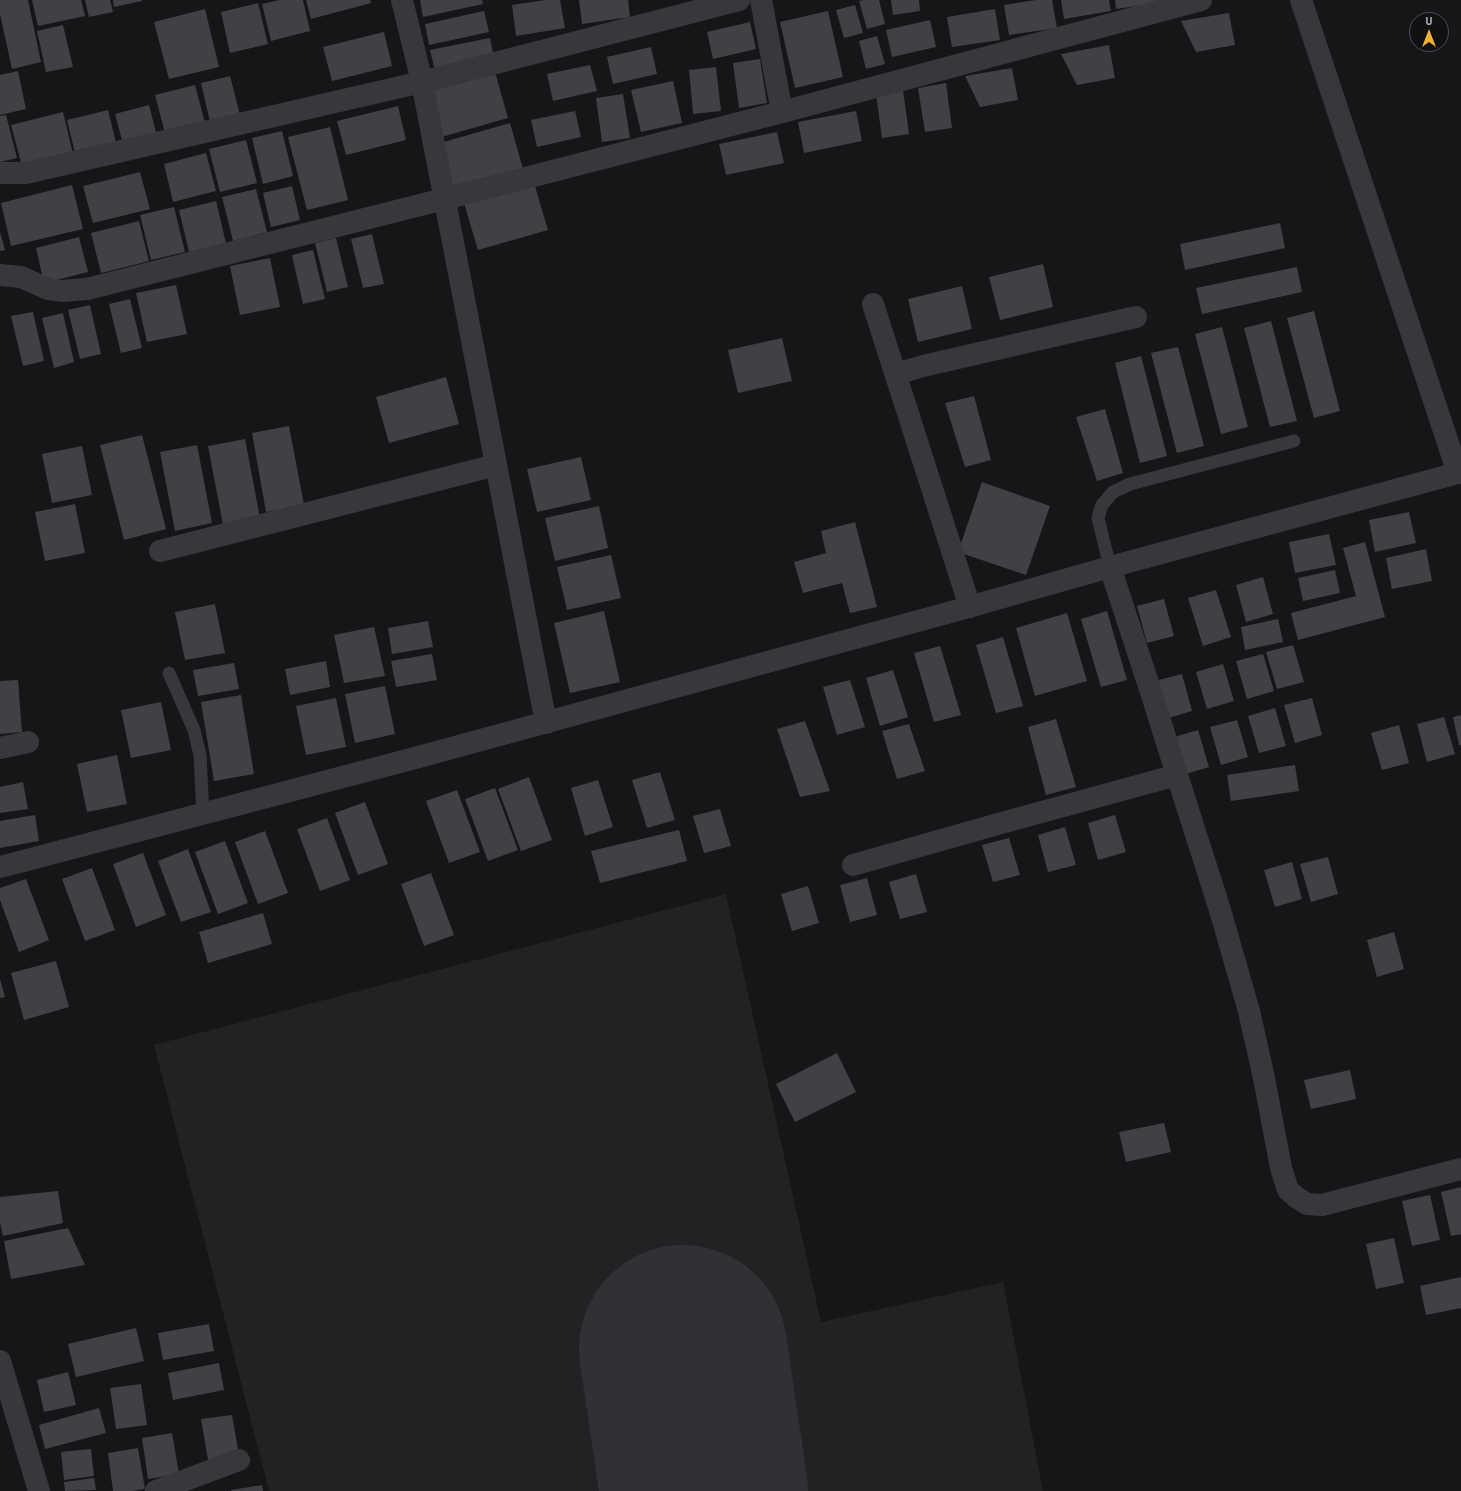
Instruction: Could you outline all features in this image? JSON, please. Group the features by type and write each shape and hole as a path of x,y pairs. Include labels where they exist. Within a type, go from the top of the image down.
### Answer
{"street":[{"path":"402,0 422,82 546,723"},
{"path":"0,173 26,173 422,82 739,0"},
{"path":"761,0 782,112"},
{"path":"0,275 21,277 48,289 61,292 87,289 782,112 1201,0"},
{"path":"0,867 546,723 970,607 1110,567 1459,473 1301,0"},
{"path":"873,304 970,607"},
{"path":"896,374 939,362 1136,317"},
{"path":"160,550 496,465"},
{"path":"1110,567 1220,910 1250,1011 1281,1168 1288,1190 1307,1204 1322,1204 1461,1169"},
{"path":"0,748 28,742"},
{"path":"853,865 1177,775"},
{"path":"0,1362 39,1491"},
{"path":"156,1491 239,1460"}],"lane":[{"path":"1110,567 1098,518 1102,504 1113,492 1130,484 1294,441"},
{"path":"169,673 194,730 199,749 203,814"}],"shaded area":[{"path":"726,894 821,1322 1003,1282 1043,1491 269,1491 154,1045"}],"building":[{"path":"0,0 28,0 41,62 12,69 0,14"},
{"path":"32,0 81,0 85,16 38,26"},
{"path":"85,0 110,0 113,12 89,17"},
{"path":"113,0 142,0 142,1 114,7"},
{"path":"280,0 303,0 310,31 271,41 262,4"},
{"path":"306,0 370,0 371,3 311,19"},
{"path":"420,0 482,0 483,4 423,17"},
{"path":"545,0 560,0 565,28 516,36 512,5"},
{"path":"579,0 628,0 630,17 582,24"},
{"path":"879,0 885,24 867,29 859,1"},
{"path":"891,0 919,0 920,11 893,15"},
{"path":"1036,0 1052,0 1057,28 1009,35 1004,5"},
{"path":"1061,0 1109,0 1111,11 1064,19"},
{"path":"1115,0 1163,0 1164,2 1116,9"},
{"path":"258,3 268,44 230,53 221,12"},
{"path":"855,5 863,33 844,38 836,10"},
{"path":"205,9 219,67 169,79 154,22"},
{"path":"995,9 1000,40 952,47 947,17"},
{"path":"484,11 489,32 429,45 425,24"},
{"path":"828,11 843,77 795,88 780,22"},
{"path":"1229,13 1235,45 1196,52 1181,21"},
{"path":"930,20 936,47 892,57 886,30"},
{"path":"750,22 756,49 713,59 707,32"},
{"path":"63,25 73,67 46,72 37,31"},
{"path":"384,32 392,66 332,81 323,47"},
{"path":"877,36 885,64 866,69 859,41"},
{"path":"490,38 494,58 435,71 430,50"},
{"path":"1109,45 1115,78 1077,85 1061,54"},
{"path":"651,47 657,74 613,84 607,57"},
{"path":"760,59 767,103 739,108 733,63"},
{"path":"590,65 597,91 553,101 547,74"},
{"path":"716,67 721,111 693,114 689,70"},
{"path":"1012,68 1018,100 980,107 965,76"},
{"path":"18,71 26,109 0,115 0,75"},
{"path":"495,72 508,118 438,138 425,92"},
{"path":"230,76 240,115 210,122 201,83"},
{"path":"673,81 682,123 641,132 631,90"},
{"path":"946,83 952,128 925,132 918,88"},
{"path":"195,85 205,123 165,133 155,95"},
{"path":"903,90 909,134 882,138 876,94"},
{"path":"623,94 630,138 602,142 596,98"},
{"path":"149,105 158,140 124,148 115,114"},
{"path":"398,106 406,140 346,155 337,121"},
{"path":"108,110 116,143 75,153 67,120"},
{"path":"575,111 581,137 537,147 531,120"},
{"path":"856,111 862,141 804,153 798,122"},
{"path":"63,112 74,158 23,170 11,125"},
{"path":"6,115 17,158 0,162 0,116"},
{"path":"510,123 523,169 453,189 440,143"},
{"path":"330,127 348,200 307,210 288,137"},
{"path":"282,131 293,176 263,184 252,138"},
{"path":"777,132 784,163 726,175 719,144"},
{"path":"246,140 257,183 220,192 209,149"},
{"path":"206,153 216,191 173,202 164,164"},
{"path":"140,172 150,209 93,223 83,186"},
{"path":"534,183 548,230 478,250 464,203"},
{"path":"72,185 83,229 11,246 1,203"},
{"path":"292,186 300,220 271,227 263,193"},
{"path":"256,189 267,232 233,241 222,197"},
{"path":"216,201 226,243 189,252 179,210"},
{"path":"174,207 185,252 151,260 140,215"},
{"path":"139,221 149,261 101,273 91,233"},
{"path":"1280,223 1285,248 1185,270 1180,244"},
{"path":"0,232 5,250 0,251"},
{"path":"372,234 384,284 363,288 351,239"},
{"path":"79,237 88,272 44,283 36,248"},
{"path":"336,238 348,287 327,292 315,243"},
{"path":"313,250 325,299 303,304 292,255"},
{"path":"270,258 280,307 240,315 230,266"},
{"path":"1043,264 1053,307 1000,320 989,277"},
{"path":"1297,267 1302,292 1202,314 1196,288"},
{"path":"176,285 187,334 147,342 136,293"},
{"path":"962,286 972,329 918,342 908,299"},
{"path":"130,299 142,348 121,353 109,304"},
{"path":"90,305 101,354 80,359 68,310"},
{"path":"1314,311 1340,411 1314,418 1287,318"},
{"path":"33,312 44,361 23,366 11,316"},
{"path":"63,313 74,362 54,368 42,318"},
{"path":"1271,321 1297,421 1270,427 1244,328"},
{"path":"1222,327 1248,427 1221,434 1195,334"},
{"path":"782,338 792,381 738,393 728,350"},
{"path":"1178,347 1204,446 1177,453 1151,353"},
{"path":"1141,356 1167,456 1140,463 1115,363"},
{"path":"446,377 459,424 389,443 376,397"},
{"path":"974,396 991,460 965,467 945,403"},
{"path":"1105,409 1123,473 1097,481 1076,417"},
{"path":"289,426 304,505 266,512 252,433"},
{"path":"142,435 166,529 124,540 100,445"},
{"path":"245,439 260,518 223,525 208,446"},
{"path":"197,445 212,523 175,531 160,452"},
{"path":"82,446 92,495 52,503 42,454"},
{"path":"581,457 591,500 537,512 527,469"},
{"path":"982,482 1050,506 1026,575 958,552"},
{"path":"75,504 85,553 45,561 35,512"},
{"path":"599,506 608,548 555,561 545,518"},
{"path":"1409,512 1416,543 1375,552 1369,520"},
{"path":"855,522 877,607 850,613 842,583 803,593 794,562 826,553 821,531"},
{"path":"1329,534 1336,565 1295,573 1289,542"},
{"path":"1365,542 1385,617 1298,640 1291,613 1356,596 1343,548"},
{"path":"1426,549 1432,581 1392,589 1386,558"},
{"path":"611,555 621,598 567,610 557,567"},
{"path":"1335,570 1340,593 1303,601 1298,578"},
{"path":"1263,577 1273,614 1246,622 1236,585"},
{"path":"1216,590 1231,637 1203,646 1188,598"},
{"path":"1164,599 1174,636 1147,643 1137,606"},
{"path":"215,604 225,653 185,660 175,612"},
{"path":"604,611 620,682 570,693 554,623"},
{"path":"1107,611 1127,680 1101,687 1081,619"},
{"path":"1067,613 1087,681 1035,696 1016,628"},
{"path":"1278,619 1283,642 1245,650 1241,627"},
{"path":"428,621 433,647 392,654 388,628"},
{"path":"374,627 385,676 344,683 334,635"},
{"path":"1003,637 1023,706 996,713 976,645"},
{"path":"1293,645 1304,682 1277,689 1266,652"},
{"path":"940,646 961,715 934,722 914,653"},
{"path":"432,654 437,680 396,687 391,661"},
{"path":"1263,654 1274,691 1247,699 1236,661"},
{"path":"326,661 330,687 290,695 285,669"},
{"path":"234,663 239,689 198,696 193,670"},
{"path":"1223,664 1234,701 1207,709 1196,672"},
{"path":"893,670 908,717 880,726 866,678"},
{"path":"1182,674 1192,711 1165,719 1155,681"},
{"path":"18,680 22,732 0,734 0,681"},
{"path":"850,680 865,727 837,735 823,687"},
{"path":"385,686 395,734 355,743 345,694"},
{"path":"241,695 254,774 214,781 201,702"},
{"path":"336,698 346,747 306,755 296,706"},
{"path":"1312,698 1322,735 1295,743 1284,705"},
{"path":"161,702 171,750 131,758 121,710"},
{"path":"1275,708 1286,746 1259,753 1248,716"},
{"path":"1461,715 1461,745 1459,745 1453,717"},
{"path":"1444,717 1455,754 1427,762 1417,724"},
{"path":"1056,719 1076,787 1046,795 1028,727"},
{"path":"1237,720 1248,757 1221,765 1210,727"},
{"path":"805,721 830,791 800,797 777,729"},
{"path":"909,724 925,771 897,779 882,731"},
{"path":"1399,725 1409,763 1382,770 1371,733"},
{"path":"1198,730 1209,767 1182,775 1171,738"},
{"path":"117,755 127,804 87,812 77,764"},
{"path":"1295,765 1299,791 1231,801 1227,775"},
{"path":"660,772 675,820 647,828 632,780"},
{"path":"529,777 552,840 521,851 498,789"},
{"path":"598,780 613,827 585,836 571,788"},
{"path":"23,782 28,809 0,813 0,787"},
{"path":"495,788 518,850 488,861 465,799"},
{"path":"457,790 480,852 449,863 426,801"},
{"path":"365,802 388,864 358,875 335,813"},
{"path":"720,809 731,846 704,853 693,816"},
{"path":"35,815 39,841 0,848 0,821"},
{"path":"1115,815 1126,852 1098,860 1088,823"},
{"path":"327,818 350,880 320,891 297,829"},
{"path":"1065,827 1076,865 1048,872 1038,835"},
{"path":"679,830 687,861 600,883 591,851"},
{"path":"265,831 288,893 258,904 235,842"},
{"path":"1009,838 1020,875 993,882 982,845"},
{"path":"225,841 248,903 218,914 195,852"},
{"path":"188,849 211,912 181,922 158,861"},
{"path":"143,853 166,915 136,927 113,864"},
{"path":"1328,857 1338,894 1311,902 1300,864"},
{"path":"1292,862 1302,899 1275,907 1264,870"},
{"path":"92,868 115,930 85,941 62,879"},
{"path":"431,873 454,935 424,946 401,884"},
{"path":"916,874 927,912 900,919 889,882"},
{"path":"867,878 877,915 850,922 840,885"},
{"path":"26,879 49,940 19,952 0,900 0,888"},
{"path":"808,886 819,923 792,931 781,894"},
{"path":"263,913 272,944 208,963 199,932"},
{"path":"1394,932 1404,969 1377,977 1367,940"},
{"path":"56,961 69,1007 24,1020 11,973"},
{"path":"0,979 5,997 0,998"},
{"path":"837,1053 856,1092 795,1122 776,1084"},
{"path":"1350,1070 1356,1099 1311,1109 1304,1080"},
{"path":"1164,1123 1171,1152 1126,1162 1119,1132"},
{"path":"1461,1187 1461,1234 1451,1236 1441,1192"},
{"path":"58,1191 63,1223 3,1236 0,1223 0,1197"},
{"path":"1430,1195 1440,1240 1412,1246 1402,1201"},
{"path":"68,1228 85,1265 11,1279 4,1241"},
{"path":"1394,1238 1404,1283 1376,1289 1366,1244"},
{"path":"1461,1277 1461,1308 1426,1315 1420,1286"},
{"path":"209,1324 214,1351 163,1360 158,1333"},
{"path":"136,1328 144,1361 76,1377 68,1344"},
{"path":"219,1363 224,1390 173,1400 168,1373"},
{"path":"68,1372 76,1405 44,1412 37,1380"},
{"path":"141,1384 147,1425 116,1429 110,1388"},
{"path":"99,1408 106,1433 45,1449 39,1425"},
{"path":"232,1415 239,1455 208,1460 201,1419"},
{"path":"172,1433 179,1474 148,1479 142,1438"},
{"path":"138,1448 145,1489 113,1491 108,1453"},
{"path":"91,1449 94,1476 64,1480 61,1452"},
{"path":"94,1478 96,1490 65,1491 64,1482"},
{"path":"262,1485 263,1491 231,1491 231,1490"}],"runway":[{"path":"683,1349 704,1491"}]}
